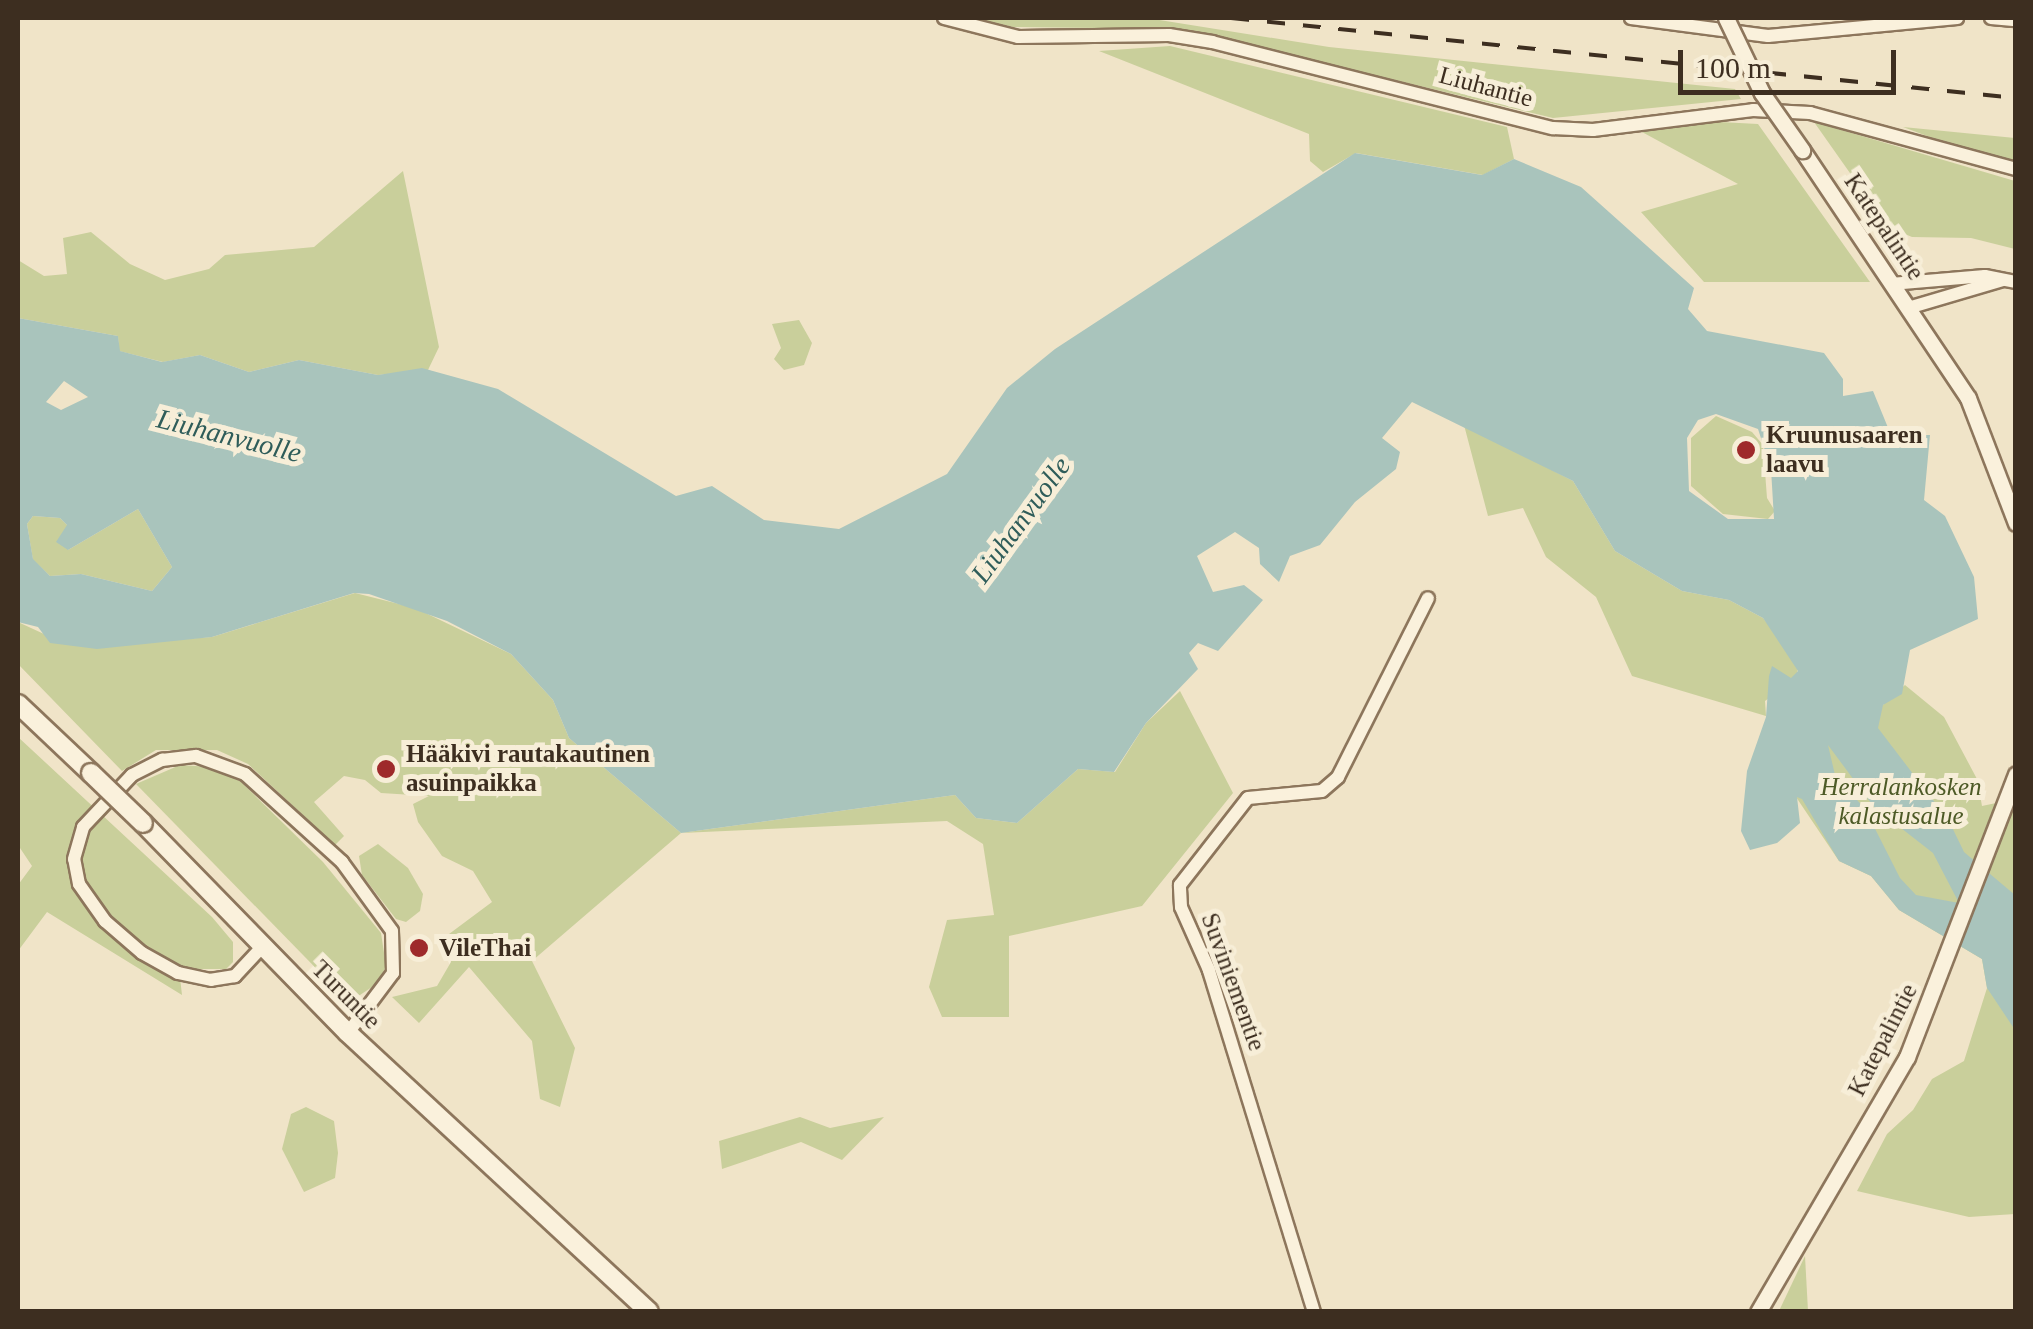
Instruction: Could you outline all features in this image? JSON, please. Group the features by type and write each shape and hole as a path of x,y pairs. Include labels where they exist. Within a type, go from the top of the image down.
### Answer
{"main road":[{"name":"Turuntie","path":"18,704 143,823 348,1034 650,1312"}],"street":[{"name":"Liuhantie","path":"944,18 1018,37 1169,35 1212,42 1553,128 1594,130 1753,110 1810,113 2016,169"},
{"path":"1631,18 1768,36 1957,18"},
{"name":"Katepalintie","path":"1726,18 1762,93 1968,398 2016,523"},
{"path":"1991,18 2016,20"},
{"path":"1891,284 2011,281"},
{"path":"1908,308 2011,281"},
{"name":"Suviniementie","path":"1314,1312 1214,986 1181,908 1180,886 1248,798 1322,791 1338,777 1428,598"},
{"path":"262,947 235,976 211,980 178,973 142,953 105,921 78,884 74,859 83,827 132,775 162,760 205,758 245,774 342,862 392,932 393,973 348,1034"},
{"name":"Katepalintie","path":"1758,1312 1908,1057 1938,989 2016,774"}],"green space":[{"path":"975,18 1147,18 1329,47 1735,89 1741,99 1553,118 1183,29 1013,27"},
{"path":"1170,46 1507,127 1514,159 1483,175 1356,153 1323,172 1310,161 1309,134 1099,51"},
{"path":"1720,122 1758,124 1870,282 1704,282 1641,212 1738,184 1642,132"},
{"path":"1814,122 2015,181 2015,249 1971,238 1912,237 1888,227"},
{"path":"1903,127 2015,138 2015,169"},
{"path":"403,171 439,347 428,370 378,375 299,360 249,372 200,355 163,362 119,351 118,336 18,318 18,260 44,276 67,274 63,238 91,232 130,264 165,280 209,269 225,255 314,247"},
{"path":"799,320 812,343 804,365 784,370 774,359 781,348 772,324"},
{"path":"1716,416 1752,432 1763,445 1767,498 1775,511 1768,519 1723,514 1691,486 1691,438"},
{"path":"1464,425 1573,481 1615,551 1682,591 1729,600 1763,618 1799,664 1796,678 1765,701 1766,716 1632,676 1596,597 1546,557 1523,508 1488,516"},
{"path":"138,509 172,567 152,591 81,574 50,576 33,560 27,524 33,516 60,518 67,525 68,550"},
{"path":"355,593 415,608 511,654 553,700 569,738 681,833 532,961 575,1048 560,1107 540,1099 532,1041 469,967 419,1023 392,997 437,986 451,962 445,937 492,902 473,871 442,856 418,822 413,804 429,796 381,793 365,780 344,776 314,802 344,836 335,845 248,764 217,750 156,750 122,771 18,664 18,622 44,634 156,641 212,637"},
{"name":"Herralankosken kalastusalue","path":"1905,685 1944,717 1977,779 1982,806 2015,799 2015,1214 1969,1217 1857,1191 1887,1134 1913,1110 1932,1079 1964,1061 1987,988 1982,959 1899,910 1871,876 1839,861 1796,797 1822,728 1883,705"},
{"path":"1180,691 1233,793 1142,906 1009,936 1009,1017 942,1017 929,987 947,920 994,915 983,844 947,821 681,833 955,795 976,818 1017,823 1078,769 1115,772 1146,723"},
{"path":"18,737 212,917 233,942 233,962 226,969 179,969 182,995 47,912 18,951 18,885 32,866 18,845"},
{"path":"180,765 211,767 240,781 323,862 381,933 386,966 378,983 354,999 343,996 136,784"},
{"path":"378,844 408,868 423,894 420,911 406,922 396,919 362,875 359,856"},
{"path":"306,1107 334,1121 338,1153 335,1178 304,1192 282,1149 291,1114"},
{"path":"800,1117 830,1128 884,1117 842,1160 801,1142 722,1169 719,1141"},
{"path":"1805,1256 1808,1311 1779,1311"}],"water":[{"name":"Liuhanvuolle","path":"1355,153 1482,175 1514,159 1581,187 1694,288 1688,309 1707,331 1824,353 1843,379 1843,396 1873,391 1891,435 1930,435 1924,500 1945,516 1974,577 1978,619 1910,650 1902,694 1883,705 1878,728 1949,821 1964,852 2015,895 2015,1030 1987,988 1982,959 1899,910 1871,876 1839,861 1802,799 1797,797 1800,823 1777,843 1750,850 1741,831 1747,771 1766,717 1769,676 1772,666 1791,678 1798,671 1763,618 1729,600 1682,591 1615,551 1573,481 1412,402 1382,438 1400,452 1396,469 1355,502 1320,545 1290,556 1279,582 1260,564 1259,548 1235,532 1197,556 1213,592 1244,585 1263,600 1218,651 1198,643 1189,653 1198,669 1146,723 1114,772 1078,769 1017,823 976,818 955,795 681,833 569,738 553,700 511,654 447,621 369,594 354,593 212,637 97,649 50,643 38,627 18,622 18,318 118,336 120,351 162,362 200,355 249,372 299,360 378,375 422,368 498,389 676,496 712,486 764,520 839,529 947,474 1007,388 1055,349","holes":["64,381 88,397 61,410 46,402","1716,414 1758,429 1771,469 1774,519 1728,519 1689,491 1687,438 1698,420","138,509 172,567 152,591 81,574 50,576 33,559 27,524 33,516 60,518 67,525 56,542 68,550","1828,745 1874,807 1933,853 1959,903 1916,895 1900,878 1865,809 1835,775"]}],"railway":[{"path":"1231,18 2016,98"}],"place":[{"name":"Kruunusaaren laavu","path":"1746,450"},
{"name":"Hääkivi rautakautinen asuinpaikka","path":"386,769"},
{"name":"VileThai","path":"419,948"}]}
